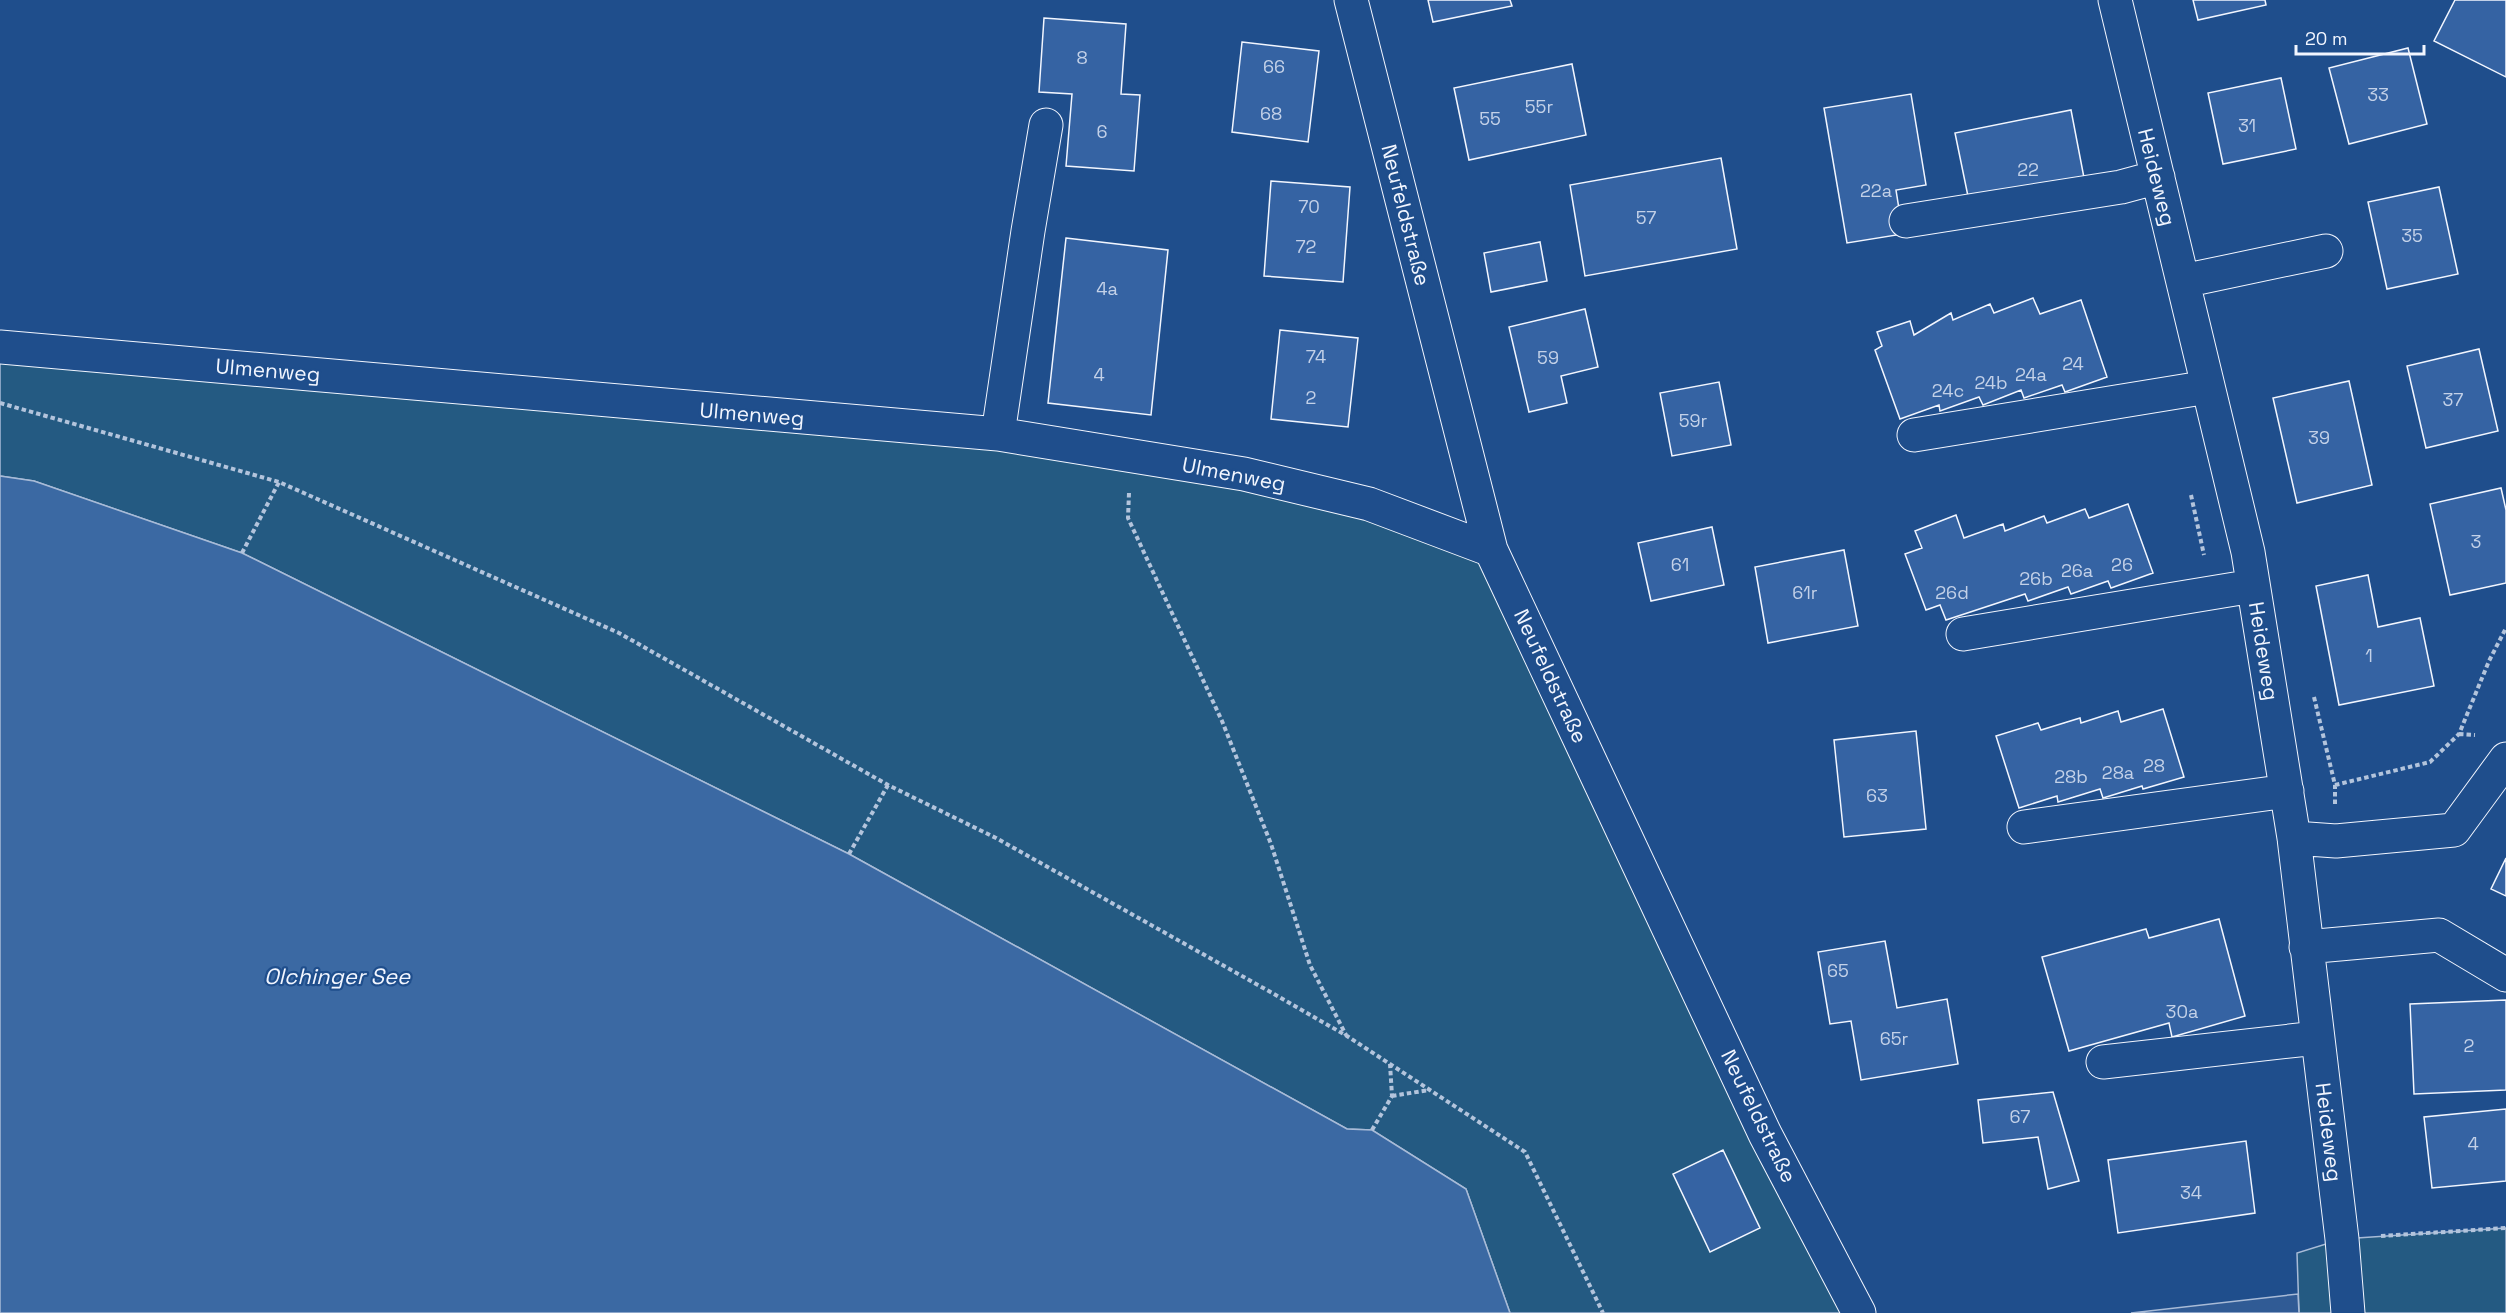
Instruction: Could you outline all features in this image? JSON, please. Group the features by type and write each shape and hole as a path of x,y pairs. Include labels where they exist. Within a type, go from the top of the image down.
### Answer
{"street":[{"name":"Neufeldstraße","path":"1351,0 1491,550 1766,1134 1859,1313"},
{"name":"Heideweg","path":"2115,0 2248,552 2294,838 2342,1239 2348,1313"},
{"path":"998,434 1046,125"},
{"path":"1906,221 2121,187 2157,177"},
{"path":"2183,282 2326,251"},
{"name":"Ulmenweg","path":"0,347 998,434 1244,474 1369,504 1491,550"},
{"path":"1914,435 2208,387"},
{"path":"1963,634 2253,586"},
{"path":"2294,838 2336,841 2454,830 2506,759"},
{"path":"2024,827 2287,791"},
{"path":"2306,947 2439,935 2506,975"},
{"path":"2103,1062 2317,1038"}],"path":[{"path":"0,403 279,482 619,633 888,785 996,838 1347,1036 1525,1152 1603,1313"},
{"path":"1130,456 1128,518 1222,721 1271,844 1310,965 1347,1036"},
{"path":"242,553 279,482"},
{"path":"2189,488 2211,592"},
{"path":"2335,785 2430,762 2459,734 2489,661 2506,628"},
{"path":"849,854 888,785"},
{"path":"1372,1130 1392,1096 1390,1064"},
{"path":"1392,1096 1430,1090"},
{"path":"2342,1239 2506,1228"}],"shaded area":[{"path":"0,347 1130,456 1491,550 1859,1313 1510,1313 1466,1189 1372,1130 1347,1129 849,854 242,553 34,481 0,476"},
{"path":"2506,1228 2506,1313 2299,1313 2297,1253 2342,1239"},
{"path":"2298,1294 2299,1313 2131,1313"}],"water":[{"name":"Olchinger See","path":"0,476 34,481 242,553 849,854 1347,1129 1372,1130 1466,1189 1510,1313 0,1313"}],"building":[{"path":"1428,0 1510,0 1512,6 1433,22"},
{"path":"2193,0 2265,0 2266,5 2198,20"},
{"path":"2455,0 2506,0 2506,77 2434,41"},
{"path":"1044,18 1126,24 1121,94 1140,95 1134,171 1066,166 1072,94 1039,92"},
{"path":"1242,42 1319,51 1308,142 1232,132"},
{"path":"2408,48 2427,124 2349,144 2329,68"},
{"path":"1572,64 1586,135 1469,160 1454,88"},
{"path":"2281,78 2296,149 2223,164 2208,93"},
{"path":"1911,94 1926,185 1896,190 1903,234 1847,243 1824,108"},
{"path":"2071,110 2085,183 1970,206 1955,133"},
{"path":"1721,158 1737,249 1585,276 1570,185"},
{"path":"1271,181 1350,187 1343,282 1264,276"},
{"path":"2439,187 2458,274 2387,289 2368,202"},
{"path":"1066,238 1168,250 1151,415 1048,403"},
{"path":"1540,242 1547,281 1491,292 1484,253"},
{"path":"2033,298 2040,314 2081,300 2107,377 2065,392 2062,385 2024,398 2021,390 1983,405 1979,397 1940,411 1939,405 1900,419 1875,350 1882,346 1877,332 1910,321 1914,335 1951,313 1953,320 1990,304 1994,313"},
{"path":"1585,309 1598,367 1561,376 1567,403 1529,412 1509,327"},
{"path":"1280,330 1358,338 1348,427 1271,419"},
{"path":"2479,349 2498,431 2426,448 2407,366"},
{"path":"2349,381 2372,485 2297,503 2273,398"},
{"path":"1719,382 1731,445 1672,456 1660,393"},
{"path":"2501,488 2506,510 2506,583 2450,595 2430,504"},
{"path":"2128,504 2153,573 2111,588 2108,581 2071,594 2068,587 2028,601 2025,594 1946,620 1940,605 1926,610 1905,554 1922,548 1915,531 1956,515 1964,538 2003,524 2005,531 2044,516 2047,523 2085,509 2089,518"},
{"path":"1712,527 1724,585 1651,601 1638,543"},
{"path":"1844,550 1858,626 1768,643 1755,567"},
{"path":"2368,575 2378,627 2420,618 2434,686 2339,705 2316,586"},
{"path":"2163,709 2184,777 2143,789 2142,786 2103,798 2100,789 2058,802 2057,796 2019,808 1996,736 2038,723 2041,730 2080,718 2081,723 2118,711 2121,722"},
{"path":"1916,731 1926,829 1844,837 1834,740"},
{"path":"2506,858 2506,896 2491,889"},
{"path":"2219,919 2245,1016 2172,1037 2169,1023 2069,1051 2042,957 2146,929 2149,938"},
{"path":"1885,941 1897,1008 1947,999 1958,1064 1861,1080 1851,1021 1830,1024 1818,952"},
{"path":"2506,1000 2506,1090 2414,1094 2410,1004"},
{"path":"2053,1092 2079,1181 2048,1189 2038,1137 1983,1143 1978,1100"},
{"path":"2506,1109 2506,1181 2432,1188 2424,1117"},
{"path":"2246,1141 2255,1213 2118,1233 2108,1160"},
{"path":"1723,1150 1760,1228 1710,1252 1673,1174"}]}
